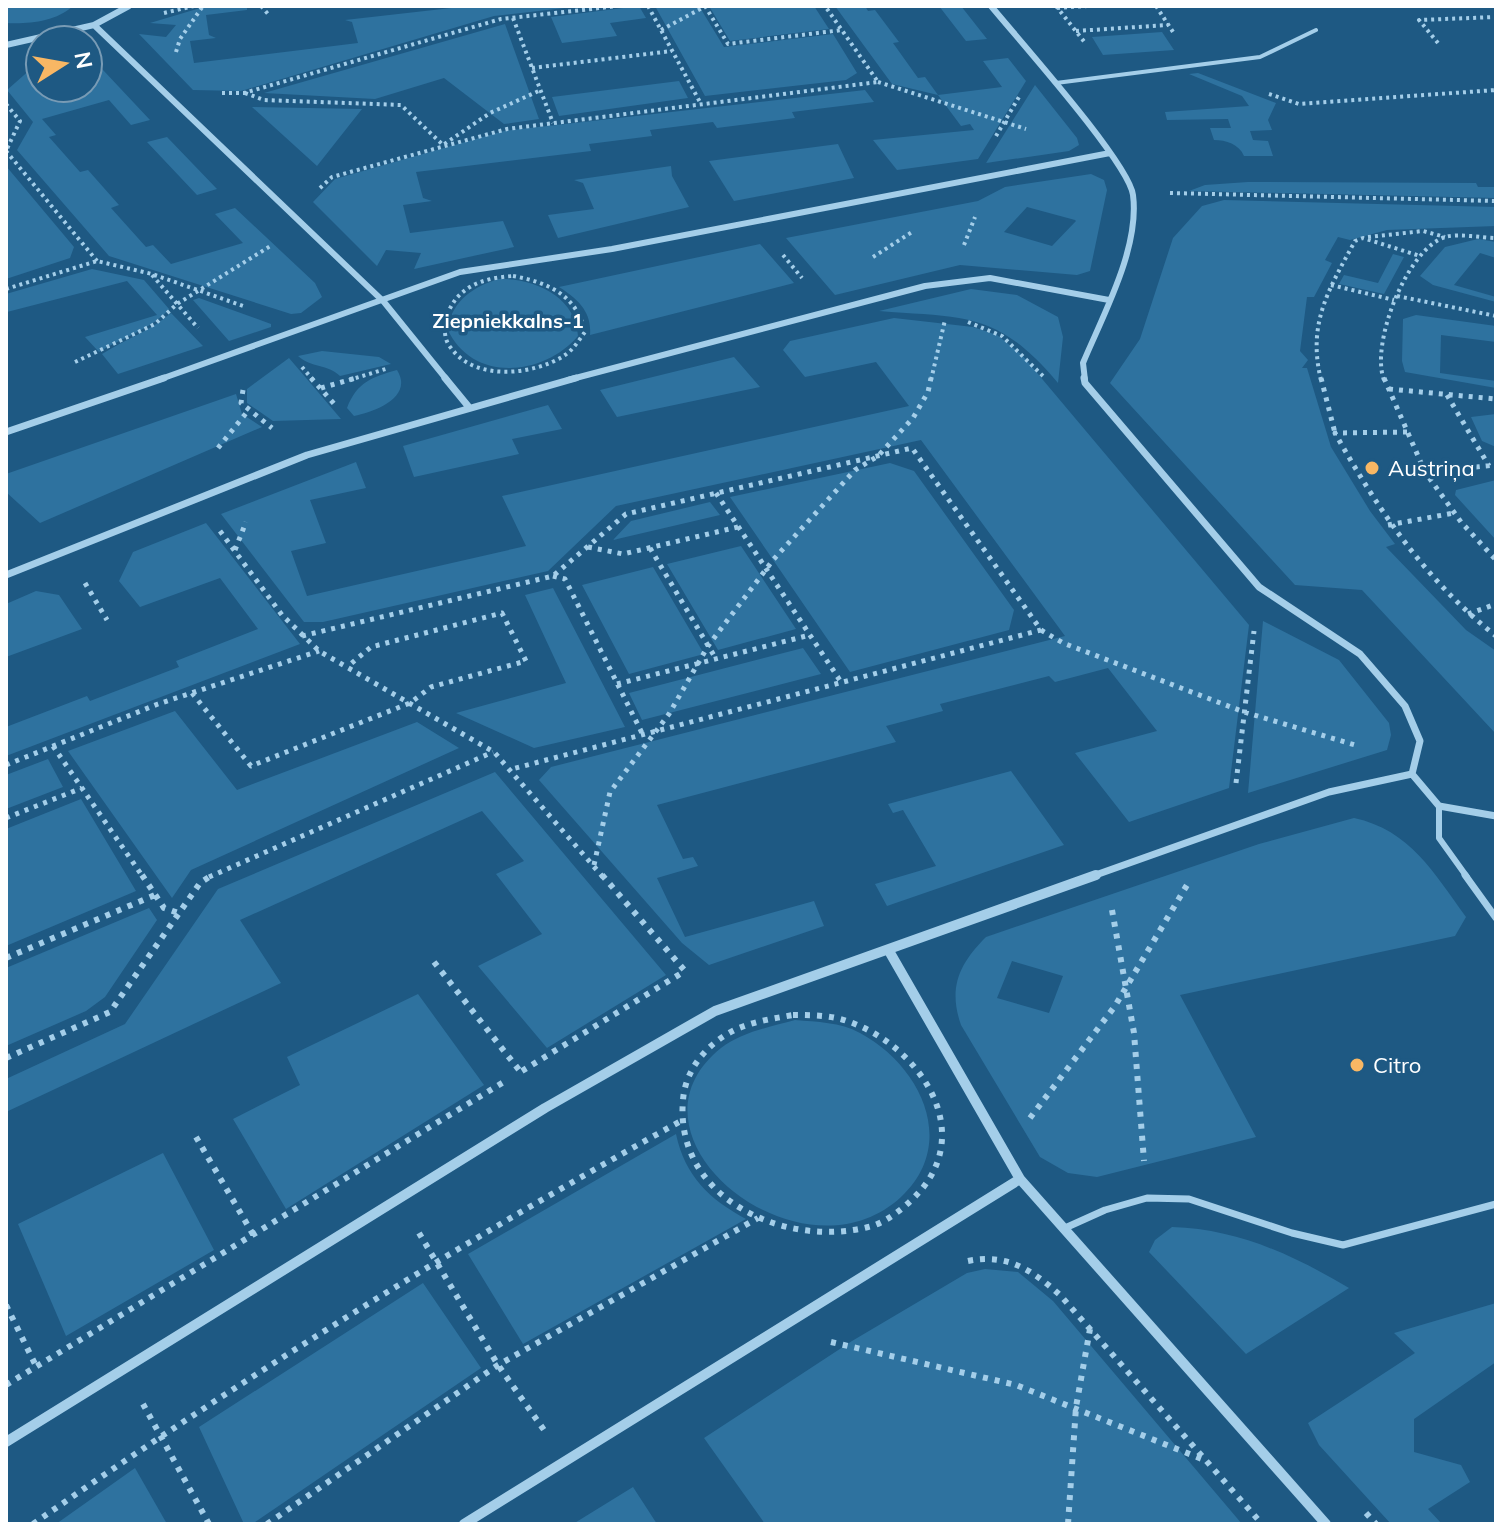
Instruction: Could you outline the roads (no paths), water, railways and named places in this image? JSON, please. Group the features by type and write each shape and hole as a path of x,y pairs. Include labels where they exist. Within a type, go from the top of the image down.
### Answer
{"street":[{"path":"96,24 129,6"},
{"path":"991,6 1110,153 1129,180 1133,193 1134,210 1124,264 1083,363 1085,383 1259,587 1360,654 1405,706 1420,741 1412,774"},
{"path":"104,35 163,95 384,302 468,406"},
{"path":"6,432 384,302 460,272 502,263 571,256 1110,153"},
{"path":"6,575 295,460 363,438 468,406 954,280 990,278 1109,300"},
{"path":"1412,774 1439,806 1496,816"},
{"path":"6,1442 545,1108 715,1011 1329,792 1412,774"},
{"path":"889,951 1020,1179 1326,1524"},
{"path":"464,1524 1020,1179"}],"lane":[{"path":"1056,83 1260,57 1316,30"},
{"path":"1439,806 1439,838 1496,918"},
{"path":"1065,1228 1105,1210 1147,1198 1189,1199 1292,1233 1343,1245 1496,1204"}],"place":[{"name":"Austriņa","path":"1372,468"},
{"name":"Citro","path":"1357,1065"}],"district":[{"name":"Ziepniekkalns-1","path":"508,321"}]}
